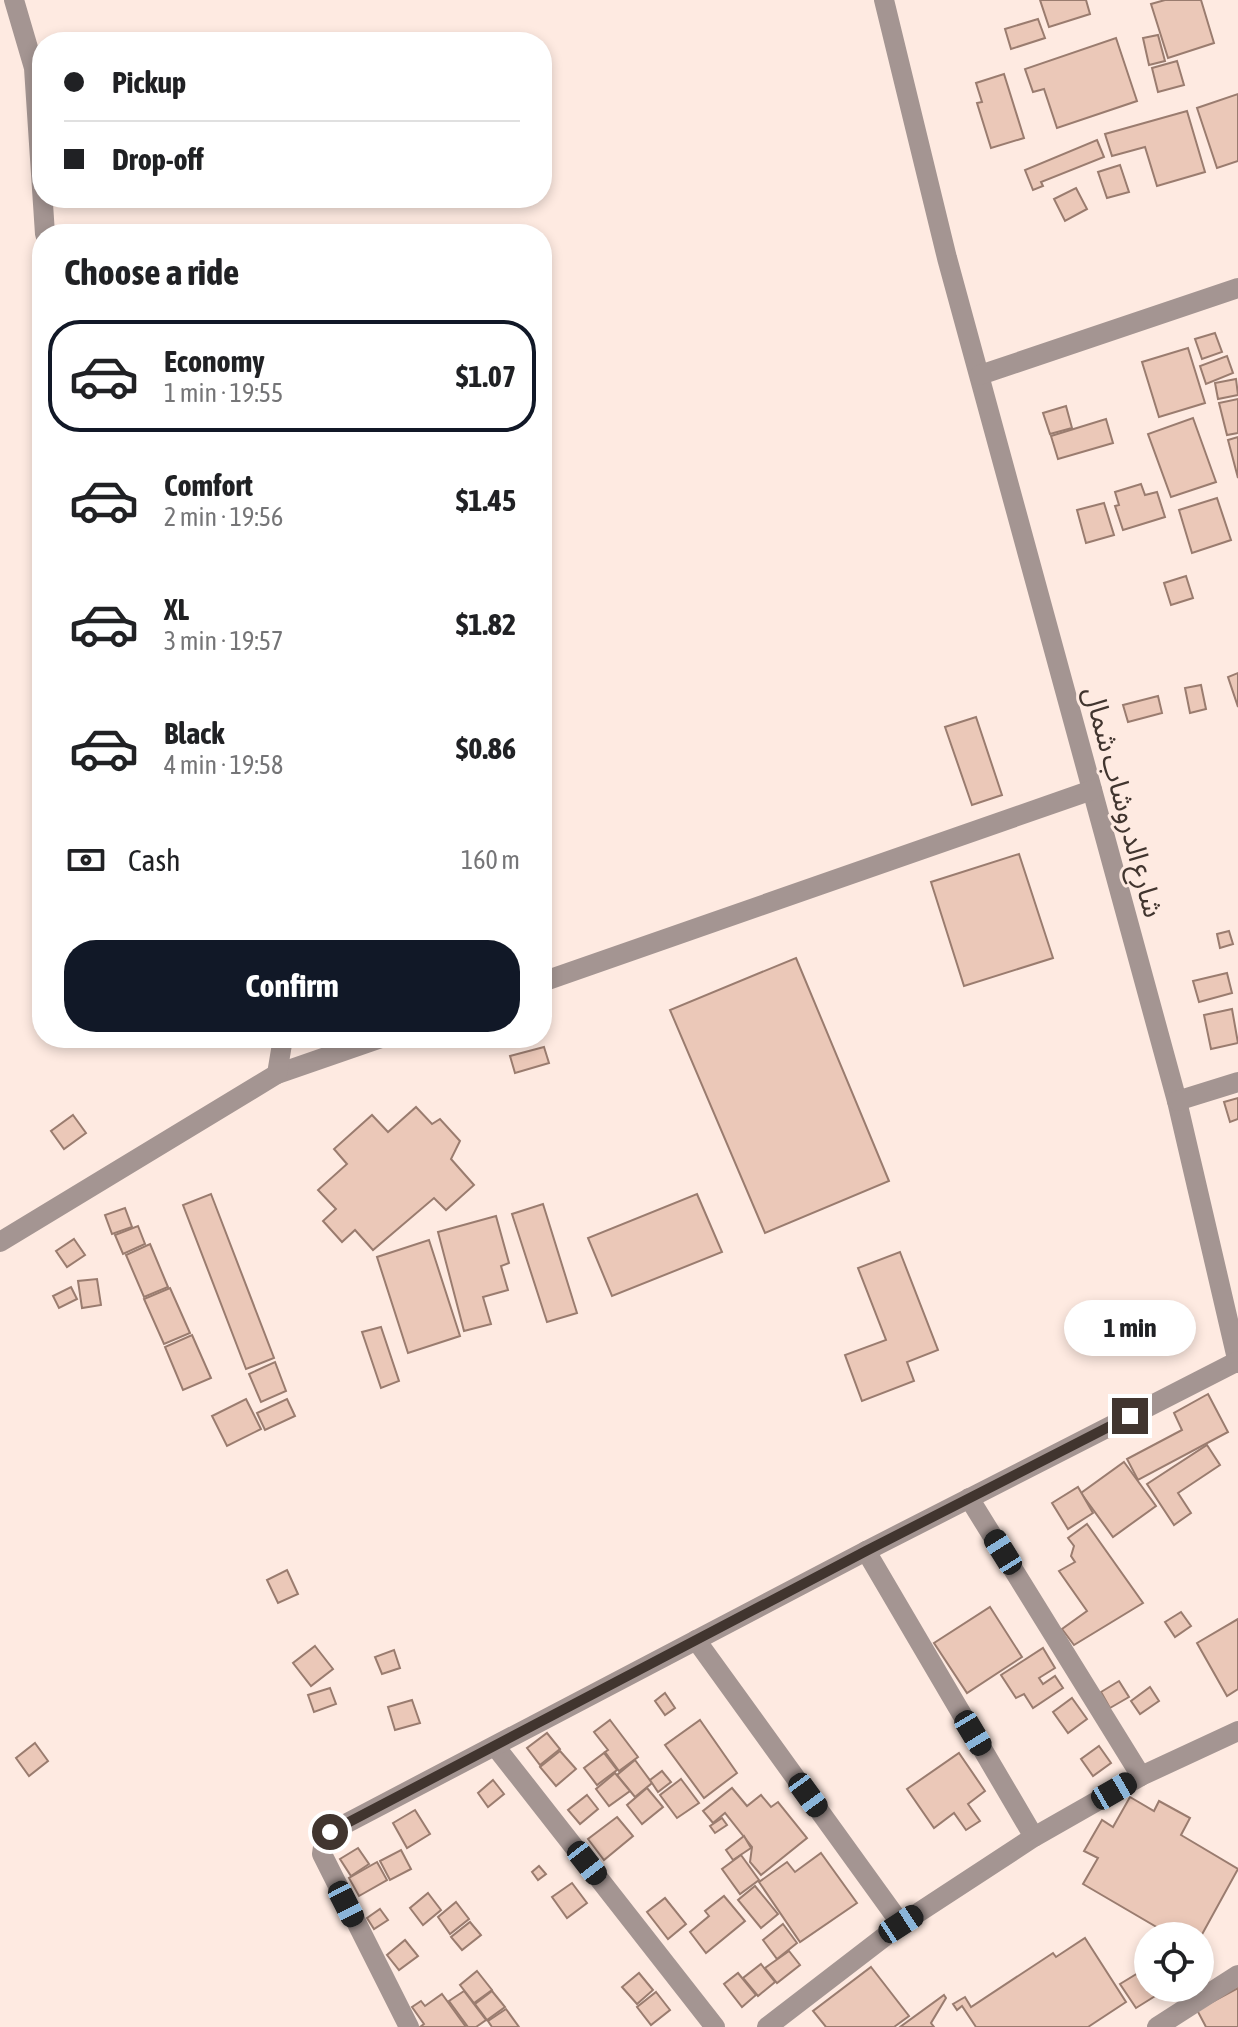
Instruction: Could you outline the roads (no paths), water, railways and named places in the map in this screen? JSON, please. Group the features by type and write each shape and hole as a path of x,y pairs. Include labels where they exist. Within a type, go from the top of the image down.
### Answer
{"street":[{"path":"14,0 32,61"},
{"name":"شارع الدروشاب شمال","path":"884,0 947,258 1177,1101 1238,1362"},
{"path":"980,375 1238,288"},
{"path":"552,979 1092,790"},
{"path":"277,1074 281,1048"},
{"path":"0,1242 277,1074 352,1048"},
{"path":"1177,1101 1238,1082"},
{"path":"409,2027 322,1854 324,1840 330,1832 866,1551 1238,1362"},
{"path":"969,1498 1141,1776"},
{"path":"866,1551 1034,1837"},
{"path":"696,1640 901,1924"},
{"path":"767,2027 901,1924 1034,1837 1141,1776 1238,1731"},
{"path":"495,1746 715,2027"},
{"path":"1157,2027 1183,2018 1238,1975"}]}
